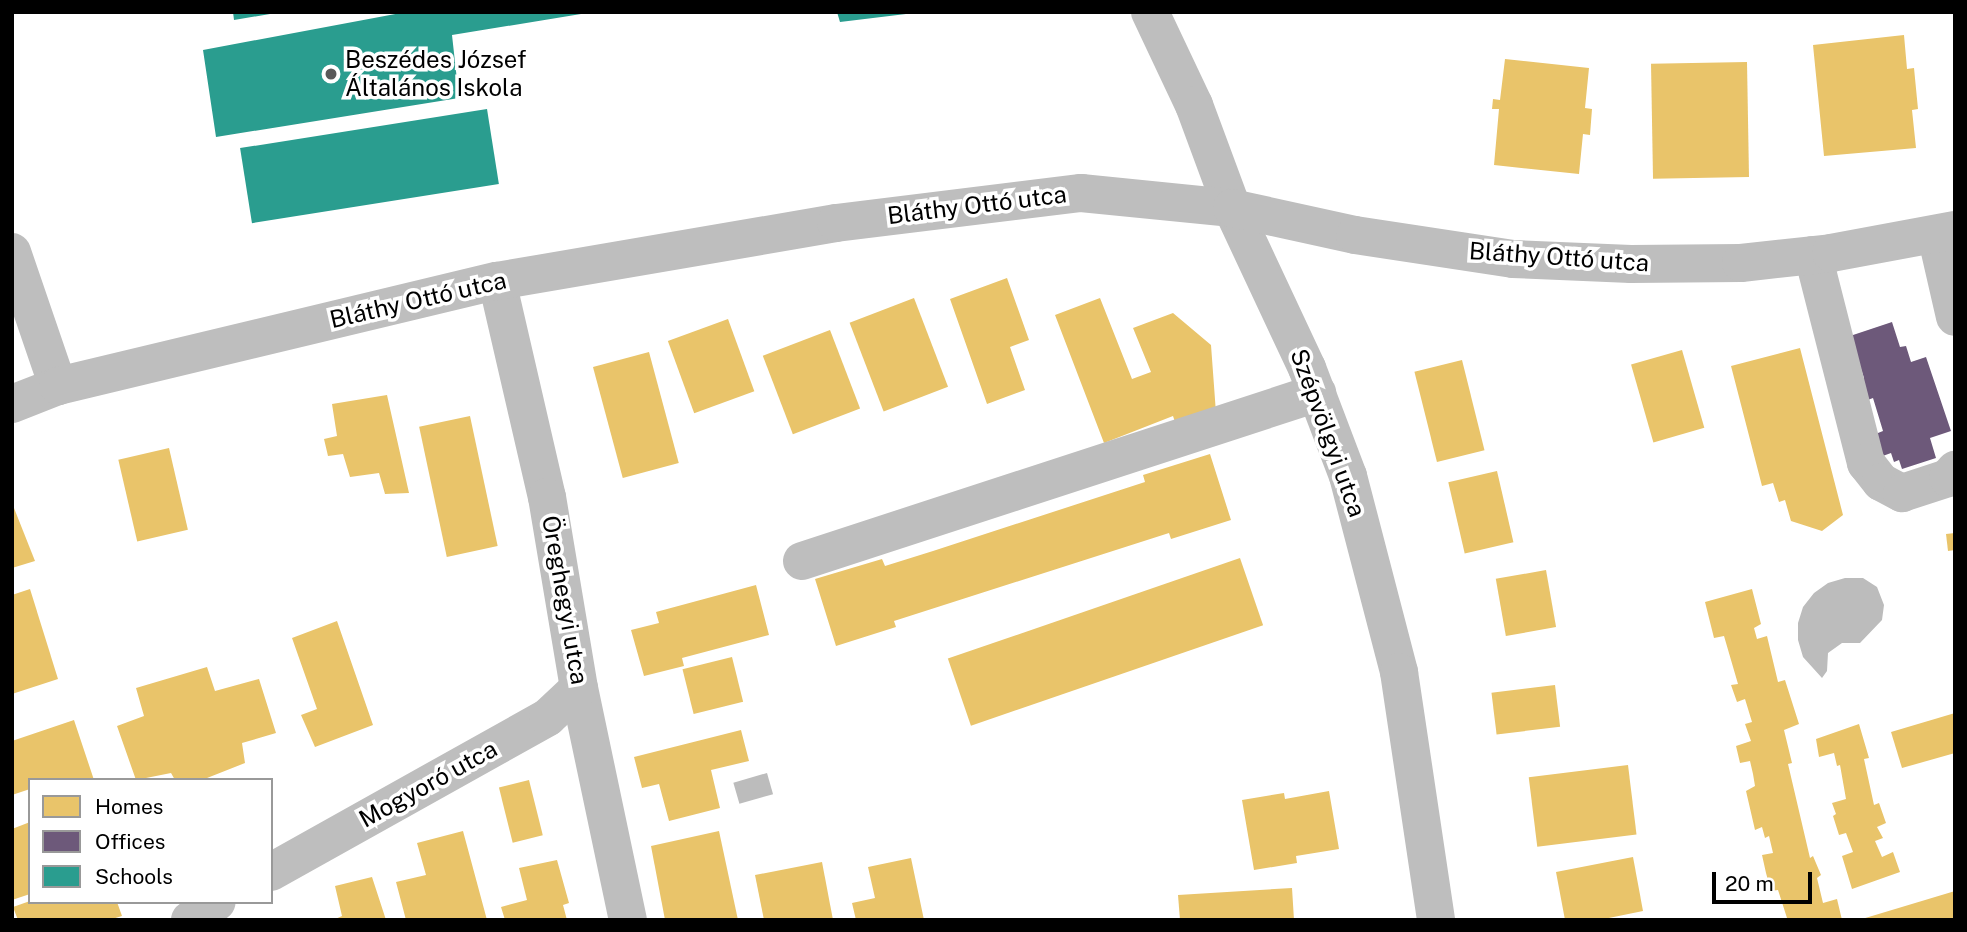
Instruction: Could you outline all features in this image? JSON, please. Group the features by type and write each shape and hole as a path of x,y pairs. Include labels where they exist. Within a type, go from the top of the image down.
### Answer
{"street":[{"name":"Szépvölgyi utca","path":"1150,12 1194,105 1231,208 1317,393 1348,476 1399,672 1436,920"},
{"name":"Bláthy Ottó utca","path":"12,404 58,386 497,281 835,223 1081,193 1231,208 1355,235 1513,259 1631,264 1741,263 1813,255 1945,232"},
{"path":"1945,232 1955,317"},
{"path":"12,253 58,386"},
{"path":"1813,255 1866,463 1881,482 1902,493 1948,478 1955,470"},
{"name":"Öreghegyi utca","path":"497,281 547,497 579,688 628,920"},
{"path":"802,561 1317,393"},
{"name":"Mogyoró utca","path":"273,871 548,717 579,688"},
{"path":"190,920 215,904"}],"shaded area":[{"path":"1845,578 1863,578 1877,587 1884,605 1882,620 1860,643 1842,643 1828,653 1827,671 1822,678 1803,657 1798,640 1798,623 1803,607 1814,593 1828,583"},
{"path":"767,773 773,794 739,804 733,783"}],"building: Homes":[{"path":"1904,35 1907,69 1914,68 1918,109 1912,110 1916,148 1824,156 1813,45"},
{"path":"1505,59 1589,68 1585,108 1592,109 1590,135 1583,134 1579,174 1494,165 1499,109 1492,109 1493,99 1500,100"},
{"path":"1747,62 1749,177 1653,179 1651,64"},
{"path":"1007,278 1029,340 1010,347 1025,390 987,404 950,299"},
{"path":"914,298 948,387 884,411 850,323"},
{"path":"1100,298 1132,379 1151,372 1133,328 1173,313 1211,345 1216,413 1177,428 1173,416 1104,443 1055,315"},
{"path":"728,319 754,391 694,413 668,341"},
{"path":"830,330 860,408 793,434 763,356"},
{"path":"1800,348 1843,515 1822,531 1791,521 1785,500 1779,502 1773,483 1762,486 1731,366"},
{"path":"1682,350 1704,428 1653,442 1631,365"},
{"path":"649,352 679,463 623,478 593,367"},
{"path":"1462,360 1484,450 1437,462 1414,372"},
{"path":"387,395 409,493 385,494 379,473 350,477 343,454 328,456 324,439 337,436 332,404"},
{"path":"470,416 498,546 447,557 419,427"},
{"path":"169,448 188,530 137,542 118,460"},
{"path":"1210,454 1231,520 1171,539 1169,533 894,621 896,627 836,646 815,579 882,559 885,566 933,551 1145,482 1143,475"},
{"path":"1497,471 1513,542 1465,553 1448,482"},
{"path":"12,503 35,561 12,568"},
{"path":"1955,533 1955,550 1948,551 1946,534"},
{"path":"1240,558 1263,625 971,726 948,659"},
{"path":"1546,570 1556,627 1506,636 1496,579"},
{"path":"756,585 769,635 682,658 684,666 644,676 631,630 659,623 656,612"},
{"path":"30,589 58,679 12,694 12,595"},
{"path":"1752,589 1761,624 1754,628 1757,639 1767,636 1778,682 1785,680 1799,724 1784,730 1792,763 1788,764 1810,858 1813,856 1821,875 1817,878 1823,903 1837,899 1842,920 1787,918 1778,890 1771,891 1766,873 1762,855 1773,853 1769,836 1765,838 1762,827 1755,830 1746,791 1755,786 1753,774 1750,761 1740,763 1736,746 1751,741 1745,724 1752,722 1745,699 1737,702 1731,685 1738,684 1724,636 1714,638 1705,602"},
{"path":"337,621 373,725 315,747 301,715 317,709 292,638"},
{"path":"732,657 743,702 694,714 683,669"},
{"path":"207,667 215,691 259,679 276,733 242,743 245,763 207,778 174,778 171,773 135,778 117,726 144,716 136,688"},
{"path":"1555,685 1560,727 1497,734 1491,693"},
{"path":"1955,713 1955,753 1902,768 1891,732"},
{"path":"74,720 93,778 28,778 28,790 12,795 12,741"},
{"path":"1859,724 1869,758 1864,759 1874,805 1879,803 1886,823 1877,827 1883,838 1875,841 1882,857 1893,852 1900,872 1852,889 1842,856 1853,852 1846,833 1839,835 1833,816 1836,814 1832,803 1846,799 1840,765 1837,766 1834,753 1819,757 1816,739"},
{"path":"741,730 749,761 711,770 720,808 669,821 659,784 642,788 634,757"},
{"path":"1628,765 1637,834 1537,847 1529,777"},
{"path":"529,780 543,835 513,843 499,787"},
{"path":"1329,791 1339,849 1296,856 1297,863 1254,870 1242,800 1284,793 1285,799"},
{"path":"28,823 28,895 12,900 12,829"},
{"path":"463,831 487,920 406,920 396,882 426,875 417,843"},
{"path":"719,831 738,920 665,920 651,846"},
{"path":"1633,857 1643,911 1599,920 1565,920 1556,872"},
{"path":"911,858 924,920 856,920 852,903 875,898 868,867"},
{"path":"557,860 569,903 563,905 567,920 505,920 501,907 527,900 519,868"},
{"path":"822,862 833,920 764,920 755,875"},
{"path":"372,877 386,920 333,920 342,916 335,886"},
{"path":"1292,888 1294,920 1180,920 1178,895"},
{"path":"1955,891 1955,920 1862,920 1862,919"},
{"path":"28,902 28,904 118,904 122,916 109,920 18,920 13,907"}],"building: Offices":[{"path":"1892,322 1900,347 1906,346 1911,362 1926,357 1951,431 1930,438 1936,458 1902,469 1899,460 1894,462 1891,453 1880,457 1873,435 1883,431 1873,398 1865,401 1858,380 1864,378 1850,336"}],"building: Schools":[{"path":"233,12 270,12 270,14 234,20"},
{"name":"Beszédes József Általános Iskola","path":"406,12 581,14 452,35 459,98 216,137 203,50"},
{"path":"837,12 906,12 906,14 840,22"},
{"path":"487,109 499,184 252,223 240,148"}],"place":[{"name":"Beszédes József Általános Iskola","path":"331,74"}]}
